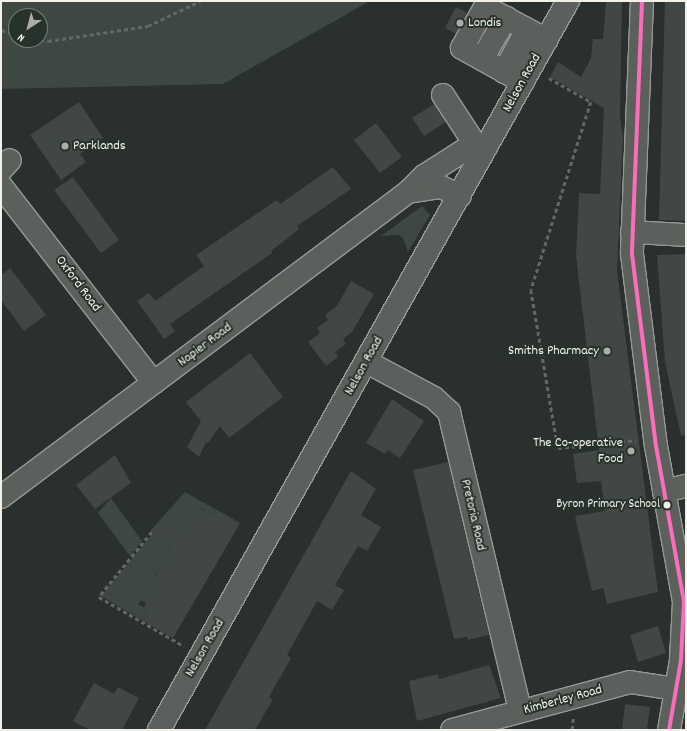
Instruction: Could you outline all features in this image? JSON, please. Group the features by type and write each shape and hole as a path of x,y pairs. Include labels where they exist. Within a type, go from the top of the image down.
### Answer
{"street":[{"name":"Nelson Road","path":"159,730 460,196 481,146 519,74 547,40 568,1"},
{"path":"642,1 632,232 643,352 664,491 682,581 685,622 676,689 668,730"},
{"path":"527,30 519,74 482,59 462,48 485,7 547,40"},
{"path":"443,95 481,146"},
{"name":"Napier Road","path":"1,497 408,192 414,182 432,170 481,146"},
{"name":"Oxford Road","path":"1,186 154,383"},
{"name":"Napier Road","path":"408,192 438,187 460,196"},
{"path":"632,232 686,235"},
{"name":"Pretoria Road","path":"367,362 434,398 448,412 520,711"},
{"path":"664,491 686,486"},
{"name":"Kimberley Road","path":"452,730 630,682 676,689"}],"path":[{"path":"48,41 148,26 200,1"},
{"path":"519,74 591,102 531,290 558,448 639,440 640,448"},
{"path":"152,532 99,596 189,648"}],"shaded area":[{"path":"1,1 370,1 223,84 1,89"},
{"path":"422,206 430,215 408,252 403,238 398,235 381,236"},
{"path":"185,492 240,523 239,525 216,513 214,517 200,508 195,517 191,515 186,525 204,535 173,545 169,551 178,580 159,569 155,576 164,581 146,603 141,600 138,604 149,610 143,621 101,596 153,533 150,531"},
{"path":"111,498 142,541 130,556 98,513"}],"building":[{"path":"606,1 622,1 620,117 623,137 617,271 658,592 607,604 603,588 592,591 575,516 605,511 601,481 577,483 573,454 599,450 576,256 579,193 600,194 604,108 550,77 558,62 581,77 591,58 593,39 603,39"},
{"path":"665,1 686,1 686,221 659,220"},
{"path":"456,7 467,13 456,34 445,28"},
{"name":"Parklands","path":"79,102 103,138 80,154 86,162 61,180 30,135"},
{"path":"434,104 446,122 424,136 412,118"},
{"path":"376,123 402,157 380,173 354,140"},
{"path":"333,167 351,189 297,226 299,229 271,251 272,253 170,324 175,331 164,339 137,301 149,293 155,301 204,266 196,255 277,200 280,204"},
{"path":"73,177 119,240 101,253 54,190"},
{"path":"686,254 686,435 681,436 665,362 657,255"},
{"path":"10,268 46,315 24,331 1,300 1,275"},
{"path":"351,281 374,294 352,332 343,339 346,344 335,352 338,357 326,366 308,342 320,333 317,328 328,320 325,315 337,306"},
{"path":"250,353 283,397 229,438 220,426 208,443 206,442 199,457 187,447 201,421 186,402"},
{"path":"392,399 424,421 400,458 388,450 385,454 366,443"},
{"path":"115,455 131,483 95,509 76,485"},
{"path":"448,462 489,635 468,640 467,637 454,639 413,470"},
{"path":"351,471 376,489 361,515 381,527 367,551 358,546 335,585 344,590 332,610 317,601 287,655 291,658 269,697 273,699 255,730 205,730"},
{"path":"199,508 214,517 216,512 239,525 173,638 143,621 149,610 144,607 159,578 155,577 174,543 152,530 162,519 182,531 191,515 195,517"},
{"path":"658,626 666,653 638,662 630,635"},
{"path":"489,665 501,698 417,721 409,681 438,674 439,679"},
{"path":"94,683 114,694 118,687 139,698 122,730 90,730 73,721"},
{"path":"625,704 650,707 647,730 622,730"}],"transit line":[{"path":"642,1 632,254 656,446 684,602 681,660 669,730"}],"place":[{"name":"Londis","path":"460,23"},
{"name":"Parklands","path":"65,146"},
{"name":"Smiths Pharmacy","path":"607,351"},
{"name":"The Co-operative Food","path":"631,451"},
{"name":"Byron Primary School","path":"667,505"}]}
